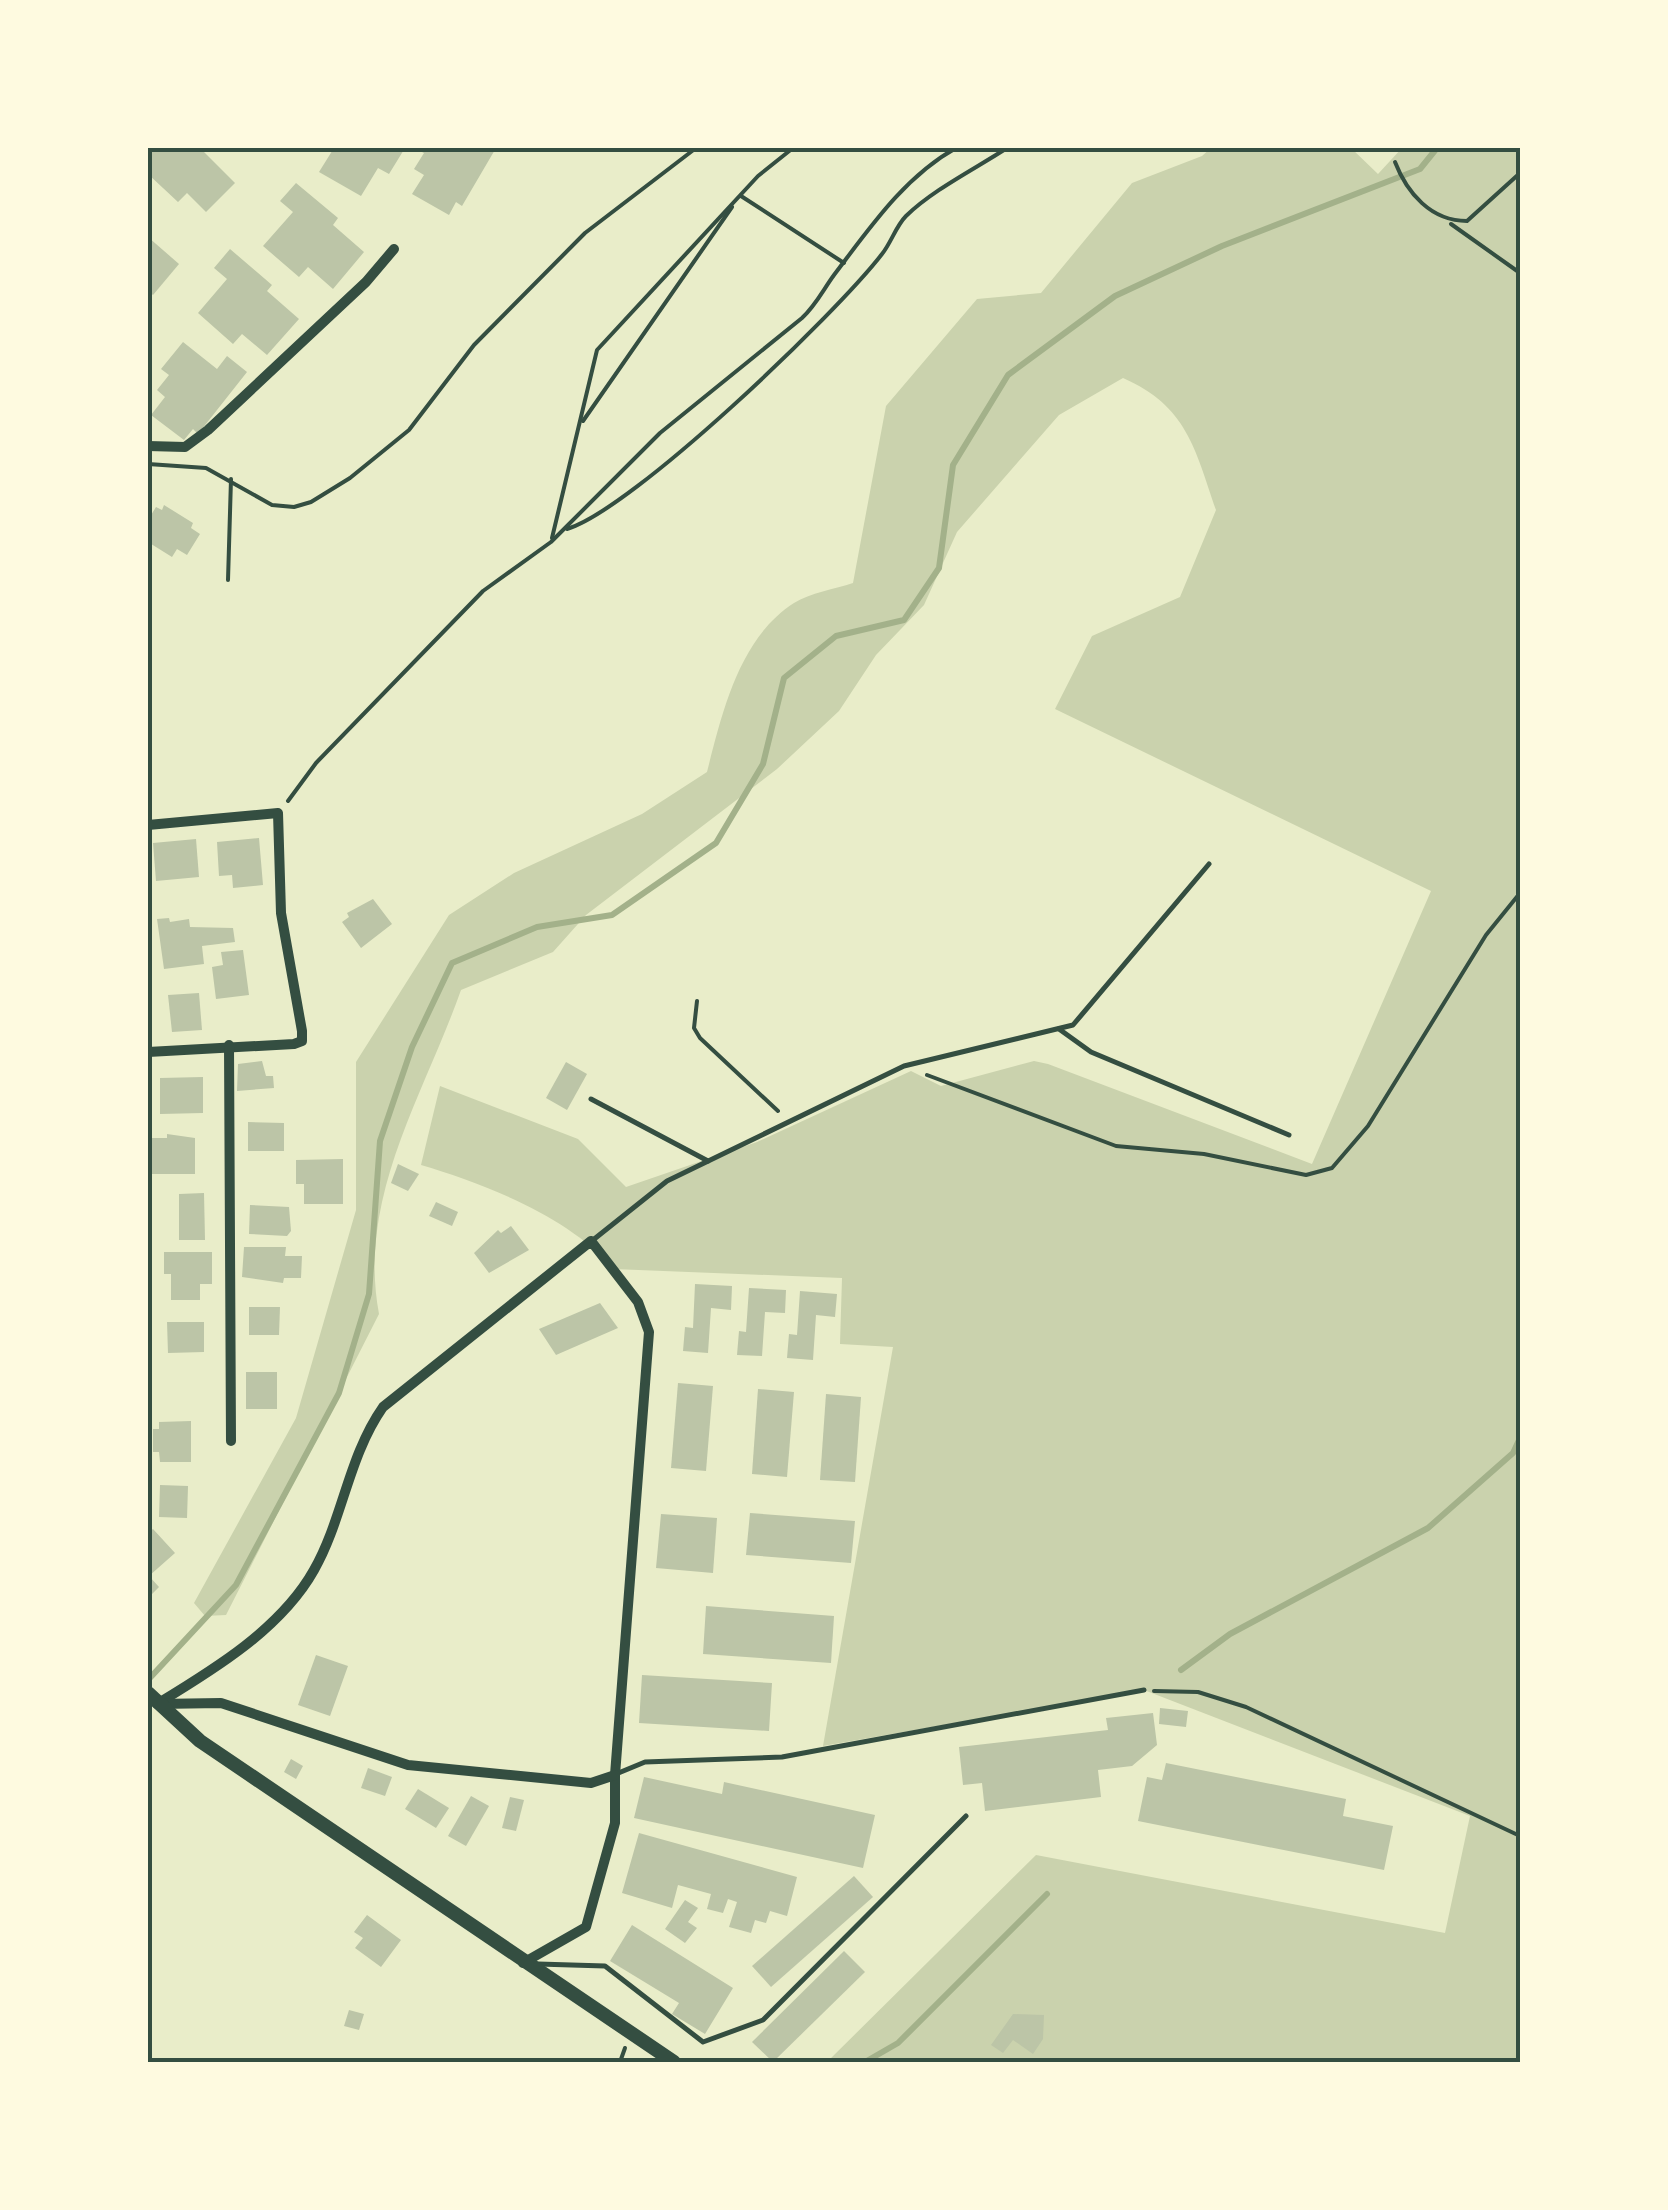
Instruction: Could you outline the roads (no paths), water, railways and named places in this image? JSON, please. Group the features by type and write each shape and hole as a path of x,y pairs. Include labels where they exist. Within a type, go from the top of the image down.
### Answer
{"street":[{"path":"148,446 185,448 208,430 366,282 394,249"},
{"path":"148,826 278,814 281,913 302,1041 148,1052"},
{"path":"229,1045 231,1441"},
{"path":"152,1698 219,1666 282,1612 314,1570 366,1432 382,1408 591,1241 638,1302 650,1342 615,1774 615,1823 586,1927 522,1964"},
{"path":"152,1698 221,1703 408,1765 591,1783 615,1774"},
{"path":"152,1698 200,1741 522,1964 674,2062"}],"lane":[{"path":"591,1241 667,1182 904,1066 1072,1025 1209,864"},
{"path":"1059,1029 1091,1052 1289,1135"},
{"path":"591,1099 708,1162"},
{"path":"615,1774 645,1762 782,1757 1144,1690"},
{"path":"522,1964 606,1966 703,2042 763,2020 966,1816"}],"waterway":[{"path":"148,1680 236,1585 339,1393 369,1294 380,1141 412,1047 452,963 537,927 612,915 716,843 763,764 784,678 836,636 904,620 939,568 953,465 1008,375 1115,296 1222,246 1420,169 1437,148"},
{"path":"1181,1670 1230,1634 1428,1528 1513,1453 1520,1438"},
{"path":"865,2062 898,2043 1047,1894"}]}
